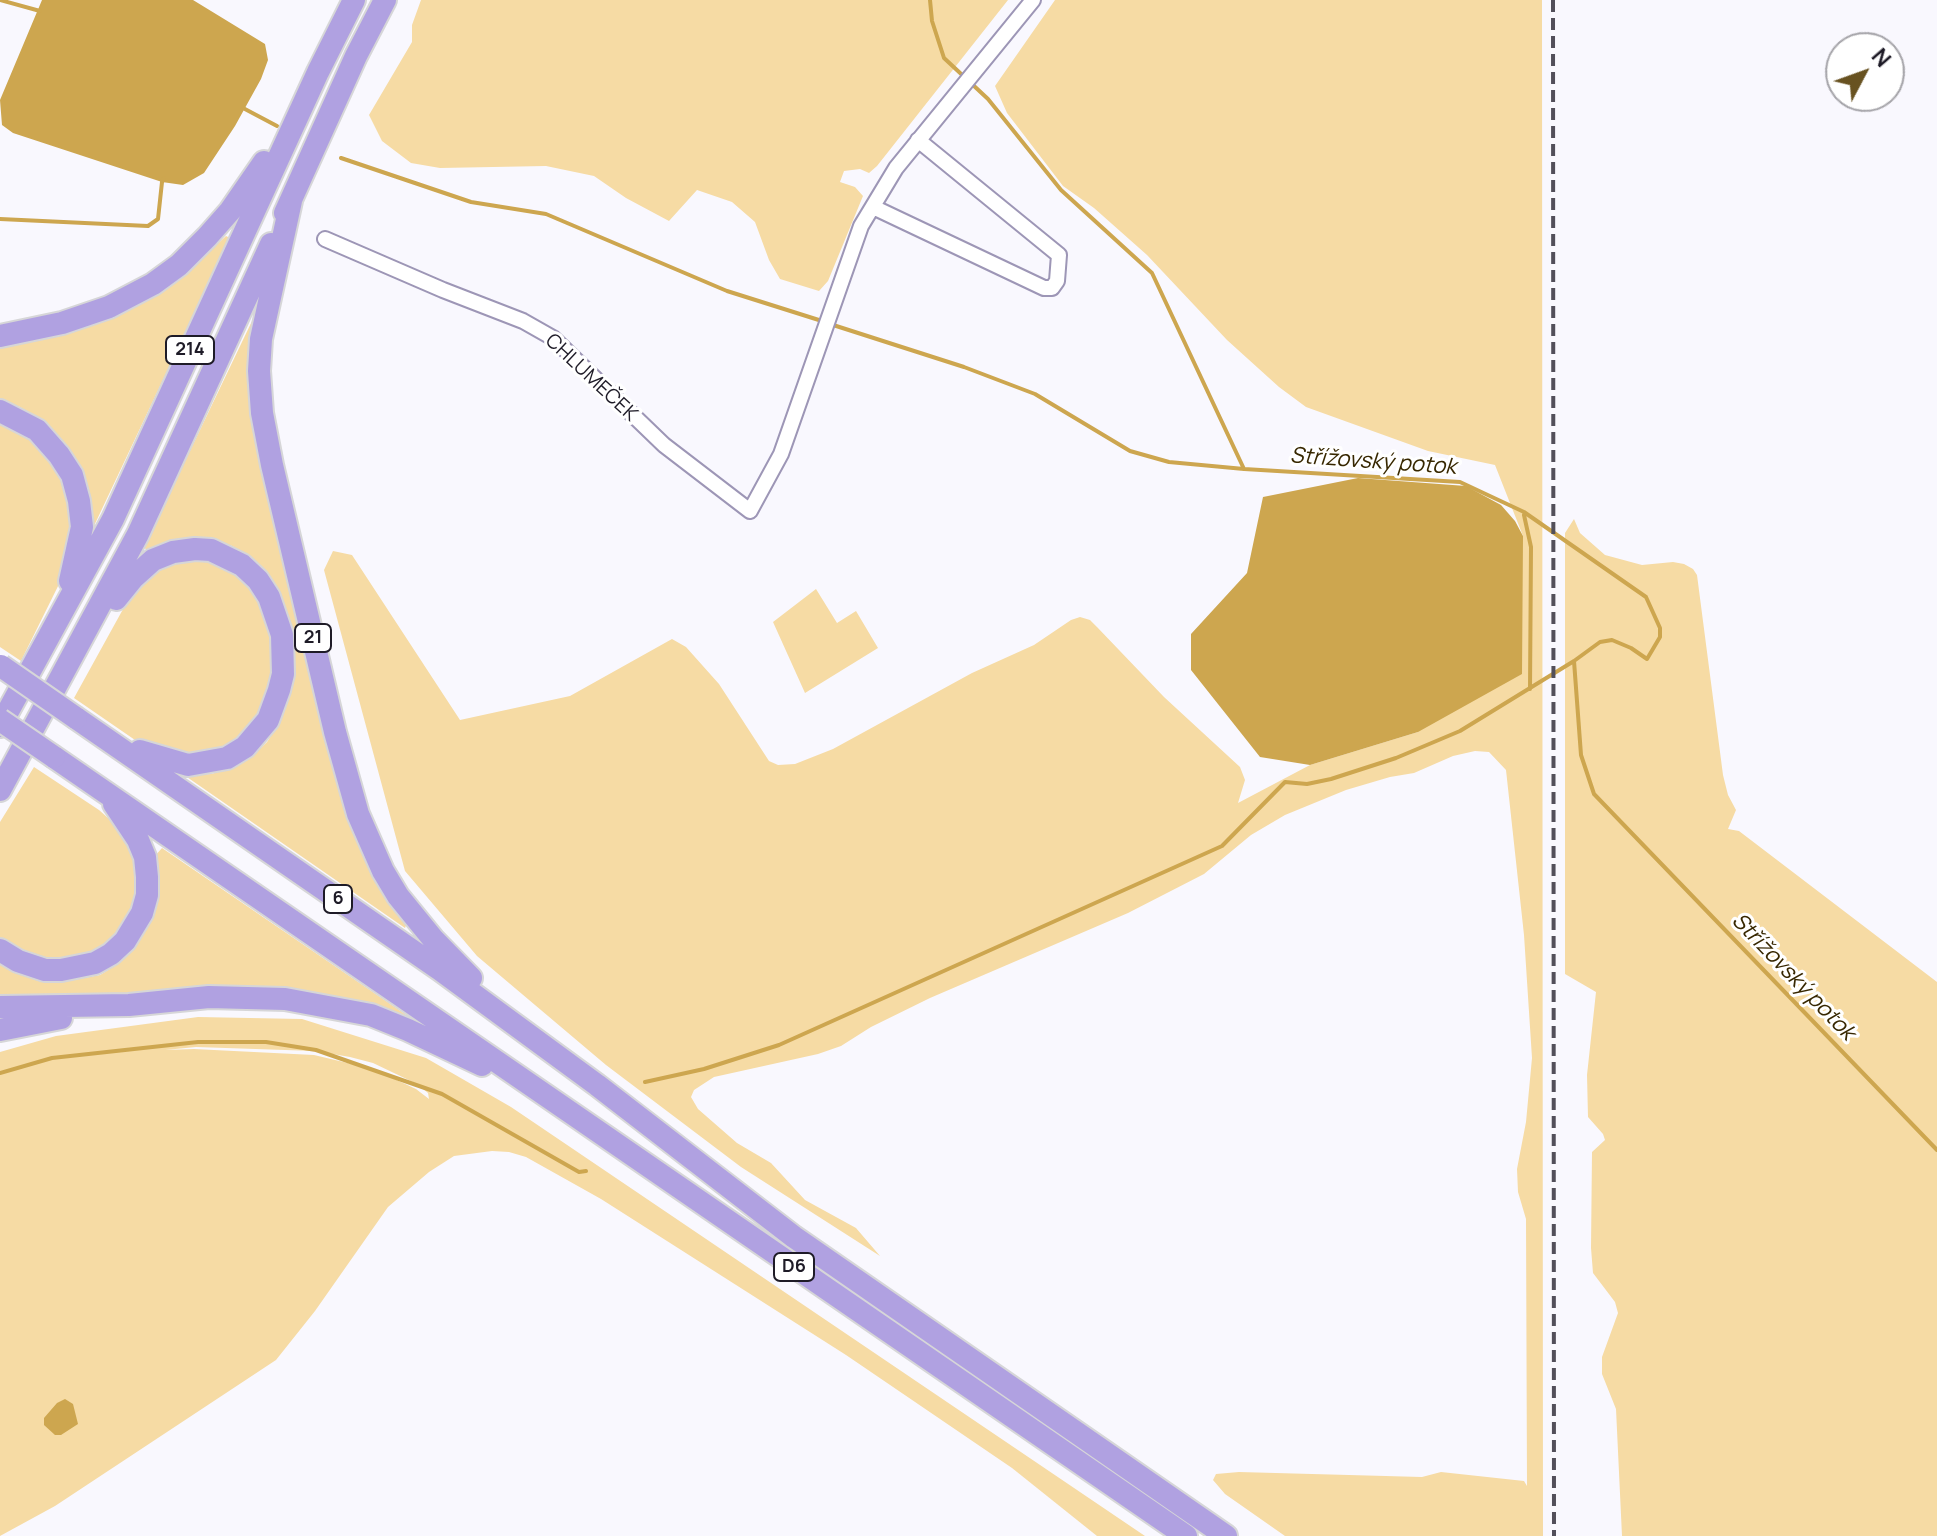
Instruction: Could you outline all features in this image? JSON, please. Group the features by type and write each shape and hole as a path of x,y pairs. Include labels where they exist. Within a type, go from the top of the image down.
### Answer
{"highway":[{"path":"0,336 62,323 109,307 153,284 179,265 223,220 248,188 318,72 354,0"},
{"name":"21","path":"385,0 356,56 291,201 261,339 259,371 262,413 331,716 358,814 391,883 433,939 472,980 597,1085"},
{"name":"214","path":"0,726 113,519 318,72"},
{"name":"214","path":"0,790 138,534 291,201"},
{"path":"0,411 37,430 59,455 72,475 79,501 82,527 77,555 56,626"},
{"name":"6","path":"76,718 151,756 188,765 209,763 236,752 258,734 274,706 283,674 282,635 269,597 258,580 242,565 211,550 173,552 153,560 133,578 85,637"},
{"name":"6","path":"0,666 439,969 597,1085 794,1237"},
{"path":"0,720 107,793 138,840 145,857 147,895 135,927 111,954 95,963 45,970 18,961 0,950"},
{"name":"D6","path":"107,793 1186,1536"},
{"path":"0,1007 129,1005 209,997 285,999 371,1015 538,1092"},
{"path":"0,1030 129,1005"},
{"name":"D6","path":"794,1237 1226,1536"}],"street":[{"path":"918,140 1059,255 1057,281 1052,288 1044,288 873,207 896,168 918,140 1033,0"},
{"name":"CHLUMEČEK","path":"325,239 523,321 548,335 570,352 664,445 750,511 774,468 861,226 873,207"}],"shaded area":[{"path":"42,0 193,0 265,44 268,60 261,79 204,173 183,185 162,182 13,133 2,125 0,100"},
{"path":"421,0 1008,0 877,166 869,173 860,169 844,171 840,182 855,187 863,196 828,281 819,291 780,279 769,260 755,222 732,202 697,190 669,221 626,198 594,176 546,166 440,168 411,163 382,141 369,115 412,42 412,25"},
{"path":"1055,0 1542,0 1543,1536 1285,1536 1225,1494 1213,1480 1216,1474 1239,1472 1422,1477 1441,1472 1524,1481 1527,1486 1526,1219 1518,1192 1517,1169 1526,1122 1532,1058 1524,935 1506,770 1489,752 1475,751 1453,756 1414,773 1346,790 1285,815 1251,835 1204,874 1128,913 930,998 871,1027 841,1046 714,1077 694,1090 691,1097 698,1109 737,1143 771,1163 805,1200 856,1228 880,1256 741,1167 606,1065 477,956 405,871 324,570 333,551 352,555 460,720 570,696 672,639 686,647 719,684 769,761 778,765 795,764 833,749 972,673 1034,645 1080,617 1090,620 1164,697 1240,767 1245,780 1238,803 1310,765 1418,732 1523,536 1495,465 1428,451 1306,407 1227,340 1147,255 1094,208 1063,186 1007,113 995,86"},
{"path":"226,236 230,238 93,528 90,498 82,470 68,448 44,422 0,399 0,347 72,330 189,270"},
{"path":"252,321 250,393 257,449 338,774 407,923 405,928 184,775 211,774 232,768 252,756 267,742 278,725 294,675 293,633 286,610 267,573 249,556 213,539 170,541 147,551 144,547"},
{"path":"0,419 32,436 65,478 75,527 66,570 21,661 0,647"},
{"path":"1358,478 1466,486 1501,505 1515,521 1523,536 1522,674 1418,732 1310,765 1260,757 1191,670 1191,634 1247,573 1263,497"},
{"path":"1574,519 1580,533 1605,555 1642,565 1684,564 1697,575 1723,775 1736,810 1728,829 1739,831 1937,982 1937,1536 1622,1536 1616,1409 1602,1374 1602,1357 1618,1313 1615,1302 1593,1273 1591,1248 1592,1152 1605,1140 1588,1117 1587,1075 1596,992 1565,974 1565,533"},
{"path":"209,557 253,584 269,616 275,673 253,730 224,751 188,758 153,749 135,740 74,698 138,582 175,559"},
{"path":"816,589 837,623 856,611 878,648 805,693 773,622"},
{"path":"34,767 99,810 116,825 135,857 142,894 108,950 61,965 0,944 0,822"},
{"path":"162,848 424,1027 161,993 0,1001 0,964 43,982 62,982 100,975 134,949 153,918 159,896 159,876 154,857"},
{"path":"198,1017 302,1019 426,1058 511,1107 1145,1536 1097,1536 1012,1468 846,1355 601,1199 526,1157 492,1151 454,1156 429,1172 388,1207 315,1311 276,1360 55,1506 0,1536 0,1052 56,1036","holes":["196,1047 315,1051 373,1063 417,1084 428,1093 429,1099 416,1089 373,1069 314,1055 165,1050"]},
{"path":"65,1399 73,1404 78,1424 61,1435 55,1435 44,1425 44,1418 57,1403"}],"waterway":[{"path":"0,0 40,11"},
{"name":"Střížovský potok","path":"930,0 932,21 944,58 988,99 1061,190 1152,273 1244,469 1460,482 1524,512 1646,597 1660,628 1660,637 1647,659 1612,640 1600,642 1574,661 1581,755 1594,794 1937,1150"},
{"path":"243,108 277,126"},
{"path":"341,158 471,202 546,214 727,291 822,321"},
{"path":"0,219 148,226 158,219 164,178"},
{"path":"830,324 964,367 1035,394 1130,451 1169,462 1244,469"},
{"path":"1524,515 1531,547 1530,689"},
{"path":"645,1082 704,1069 779,1045 1222,846 1285,782 1307,784 1331,779 1396,758 1460,731 1574,661"},
{"path":"0,1073 52,1058 198,1042 266,1042 316,1050 442,1094 579,1172 586,1171"}],"railway":[{"path":"1553,0 1554,1536"}]}
